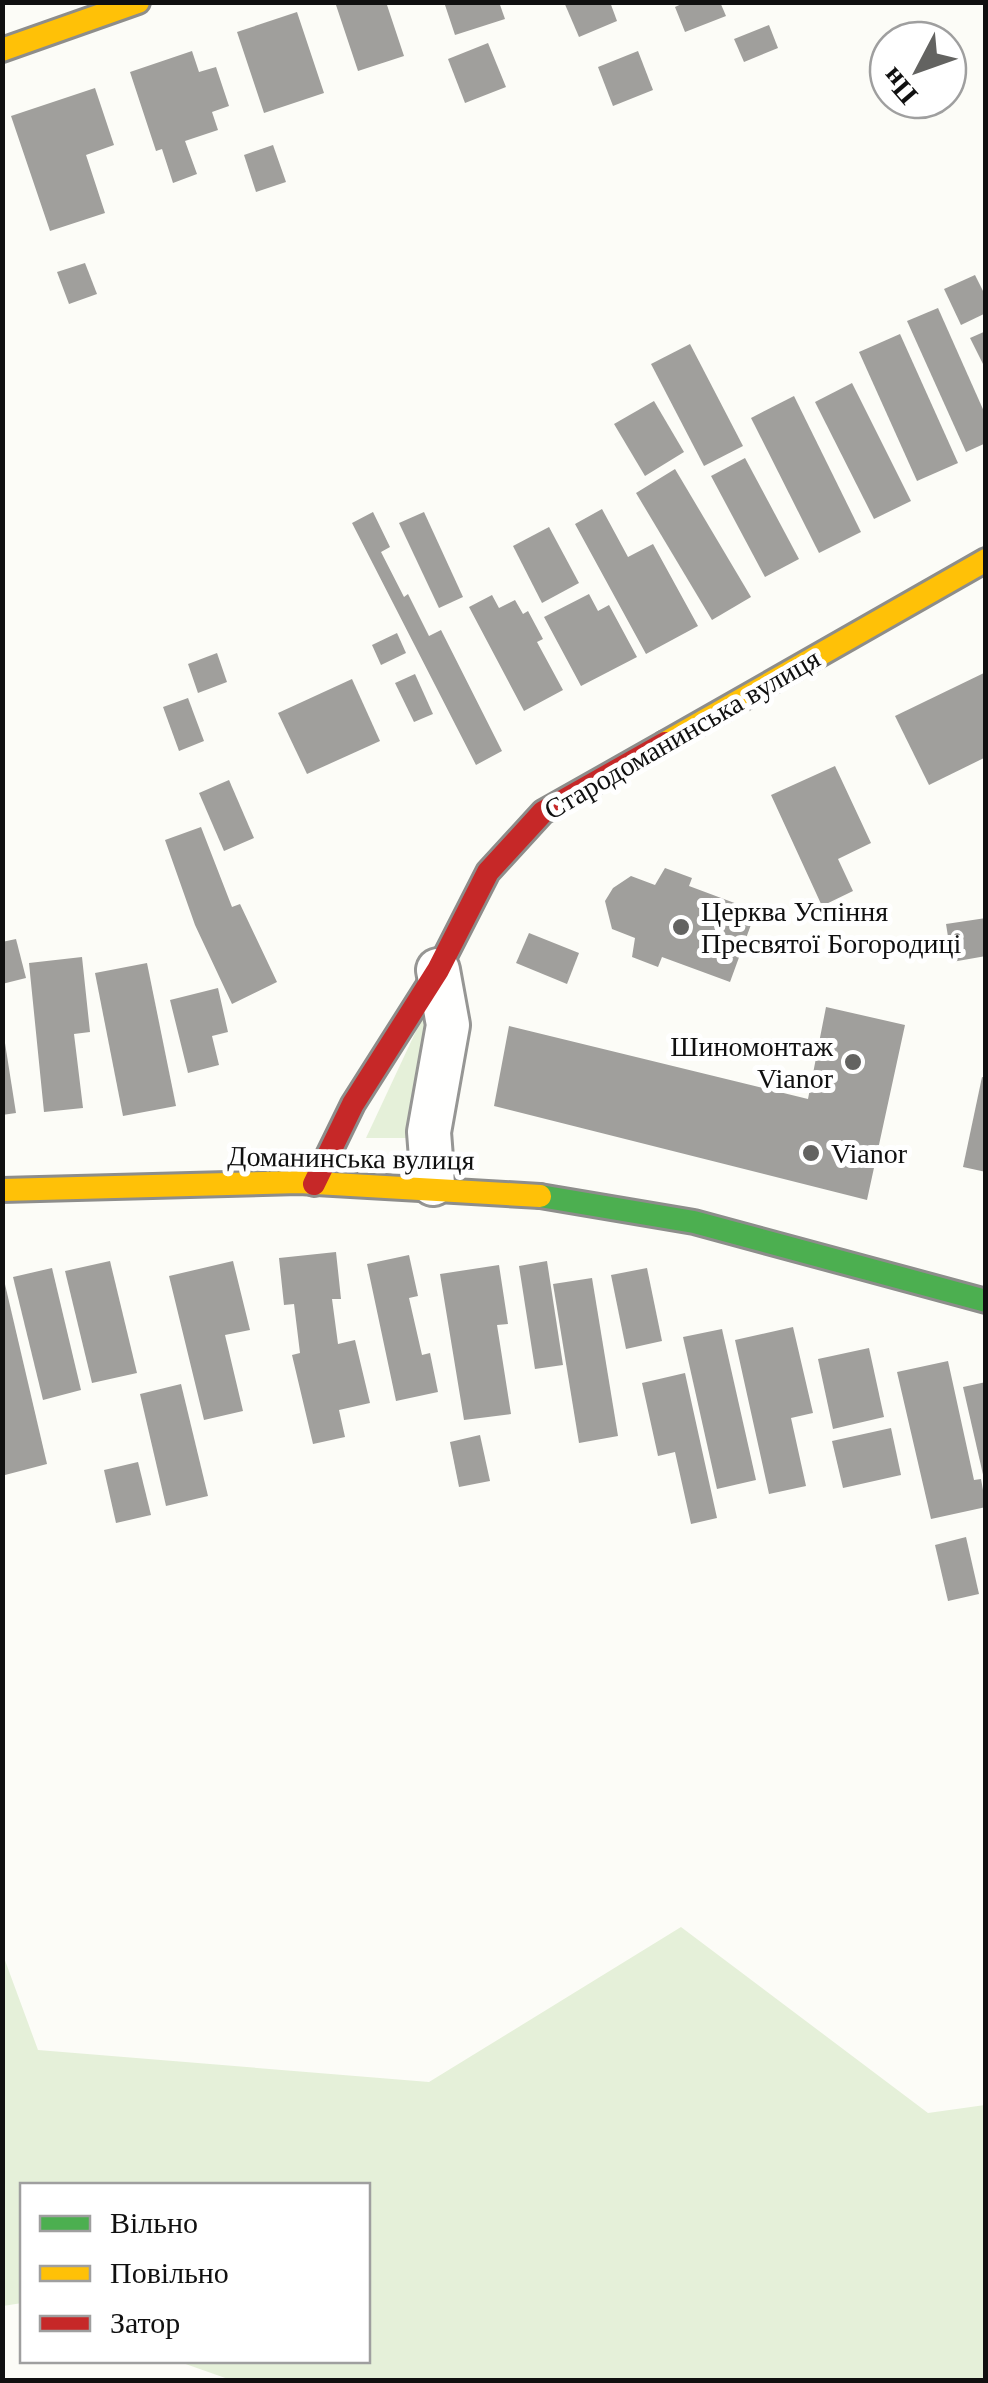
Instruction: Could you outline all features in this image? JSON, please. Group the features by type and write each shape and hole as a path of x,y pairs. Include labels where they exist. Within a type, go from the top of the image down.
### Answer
{"street":[{"path":"2,50 138,2"},
{"name":"Стародоманинська вулиця","path":"314,1184 353,1104 438,970 488,872 543,812 986,560"},
{"path":"432,1184 430,1132 448,1025 438,970"},
{"name":"Доманинська вулиця","path":"2,1190 111,1184 432,1184 597,1204 744,1236 986,1302"}],"green space":[{"path":"423,1016 432,1018 406,1138 366,1138"},
{"path":"681,1927 928,2113 985,2105 985,2380 231,2380 183,2363 370,2363 370,2183 20,2183 20,2303 3,2306 3,1955 38,2050 429,2082"}],"building":[{"path":"335,2 386,2 404,56 358,71"},
{"path":"444,2 499,2 505,19 455,35"},
{"path":"564,2 610,2 617,21 579,37"},
{"path":"686,2 720,2 726,16 685,32 675,7"},
{"path":"297,12 324,93 264,113 237,32"},
{"path":"769,25 778,48 744,62 734,39"},
{"path":"488,43 506,87 465,103 448,59"},
{"path":"192,51 199,72 216,67 229,106 212,112 218,130 185,141 197,174 173,183 162,149 156,151 130,72"},
{"path":"638,51 653,90 613,106 598,67"},
{"path":"95,88 114,145 86,155 105,213 50,231 11,116"},
{"path":"273,145 286,182 256,192 244,155"},
{"path":"85,263 97,294 69,304 57,272"},
{"path":"975,275 986,297 986,313 961,325 944,289"},
{"path":"938,308 986,416 986,443 966,452 907,321"},
{"path":"986,331 986,370 970,338"},
{"path":"900,334 958,463 917,481 859,352"},
{"path":"690,344 743,446 704,466 651,364"},
{"path":"852,383 911,501 874,519 815,402"},
{"path":"794,396 861,532 819,553 751,418"},
{"path":"654,401 684,452 645,476 614,424"},
{"path":"745,458 799,559 765,577 711,476"},
{"path":"675,469 751,597 712,620 636,493"},
{"path":"602,509 628,557 653,544 698,626 646,654 575,524"},
{"path":"373,512 390,547 381,552 404,597 408,594 429,636 441,630 502,751 476,765 352,523"},
{"path":"424,512 463,597 439,608 399,523"},
{"path":"549,527 579,583 542,603 513,546"},
{"path":"589,594 598,611 609,605 637,657 581,686 544,617"},
{"path":"492,595 499,608 515,600 523,614 528,611 543,639 537,642 563,690 524,711 469,607"},
{"path":"397,633 406,653 381,665 372,645"},
{"path":"217,653 227,682 198,693 188,664"},
{"path":"986,672 986,757 929,785 895,716"},
{"path":"415,674 433,714 414,722 395,683"},
{"path":"352,679 380,741 307,774 278,713"},
{"path":"188,698 204,741 179,751 163,707"},
{"path":"835,766 871,843 838,859 853,891 822,906 771,795"},
{"path":"229,780 254,838 224,851 199,793"},
{"path":"201,827 232,907 240,904 277,982 232,1004 195,925 165,840"},
{"name":"Церква Успіння Пресвятої Богородиці","path":"665,868 692,878 689,886 756,911 730,982 662,957 658,967 632,957 635,938 612,929 605,901 613,888 631,876 655,885"},
{"path":"986,918 986,956 952,962 946,924"},
{"path":"529,933 579,953 567,984 516,963"},
{"path":"16,939 26,978 2,984 2,942"},
{"path":"82,957 90,1032 74,1034 83,1108 44,1112 29,963"},
{"path":"147,963 176,1106 123,1116 95,973"},
{"path":"218,988 228,1032 212,1036 219,1065 188,1073 170,1000"},
{"path":"826,1007 905,1025 867,1200 494,1106 509,1026 808,1099"},
{"path":"2,1024 16,1113 2,1115"},
{"path":"982,1077 986,1078 986,1172 963,1167"},
{"path":"336,1252 341,1299 332,1299 338,1344 355,1340 370,1403 339,1410 345,1437 313,1444 292,1355 300,1353 294,1304 284,1305 279,1258"},
{"path":"409,1255 418,1296 409,1298 422,1355 430,1353 438,1392 396,1401 367,1264"},
{"path":"110,1261 137,1373 92,1383 65,1271"},
{"path":"233,1261 250,1330 225,1335 243,1411 204,1420 169,1276"},
{"path":"547,1261 563,1365 535,1369 519,1266"},
{"path":"499,1265 508,1324 497,1325 511,1414 464,1420 440,1274"},
{"path":"52,1268 81,1390 43,1400 13,1277"},
{"path":"647,1268 662,1341 626,1349 611,1275"},
{"path":"592,1278 618,1436 579,1443 553,1284"},
{"path":"4,1280 47,1464 5,1475 2,1465"},
{"path":"793,1327 813,1413 791,1418 806,1486 769,1494 735,1340"},
{"path":"722,1329 756,1480 717,1489 683,1337"},
{"path":"869,1348 884,1417 833,1429 818,1359"},
{"path":"948,1361 974,1480 981,1479 986,1507 931,1519 897,1372"},
{"path":"685,1373 717,1518 691,1524 675,1452 658,1456 642,1383"},
{"path":"986,1382 986,1479 984,1479 963,1387"},
{"path":"181,1384 208,1496 166,1506 140,1394"},
{"path":"891,1428 901,1475 843,1488 832,1441"},
{"path":"480,1435 490,1481 459,1487 450,1442"},
{"path":"138,1462 151,1515 116,1523 104,1470"},
{"path":"966,1537 979,1594 948,1601 935,1545"}],"traffic: fast":[{"path":"540,1196 694,1222 986,1301"}],"traffic: slow":[{"path":"2,50 138,2"},
{"path":"665,743 986,560"},
{"path":"2,1190 299,1182 540,1196"}],"traffic: jam":[{"path":"314,1184 353,1104 438,970 488,872 543,812 665,743"}],"place":[{"name":"Церква Успіння Пресвятої Богородиці","path":"681,927"},
{"name":"Шиномонтаж Vianor","path":"853,1062"},
{"name":"Vianor","path":"811,1153"}]}
